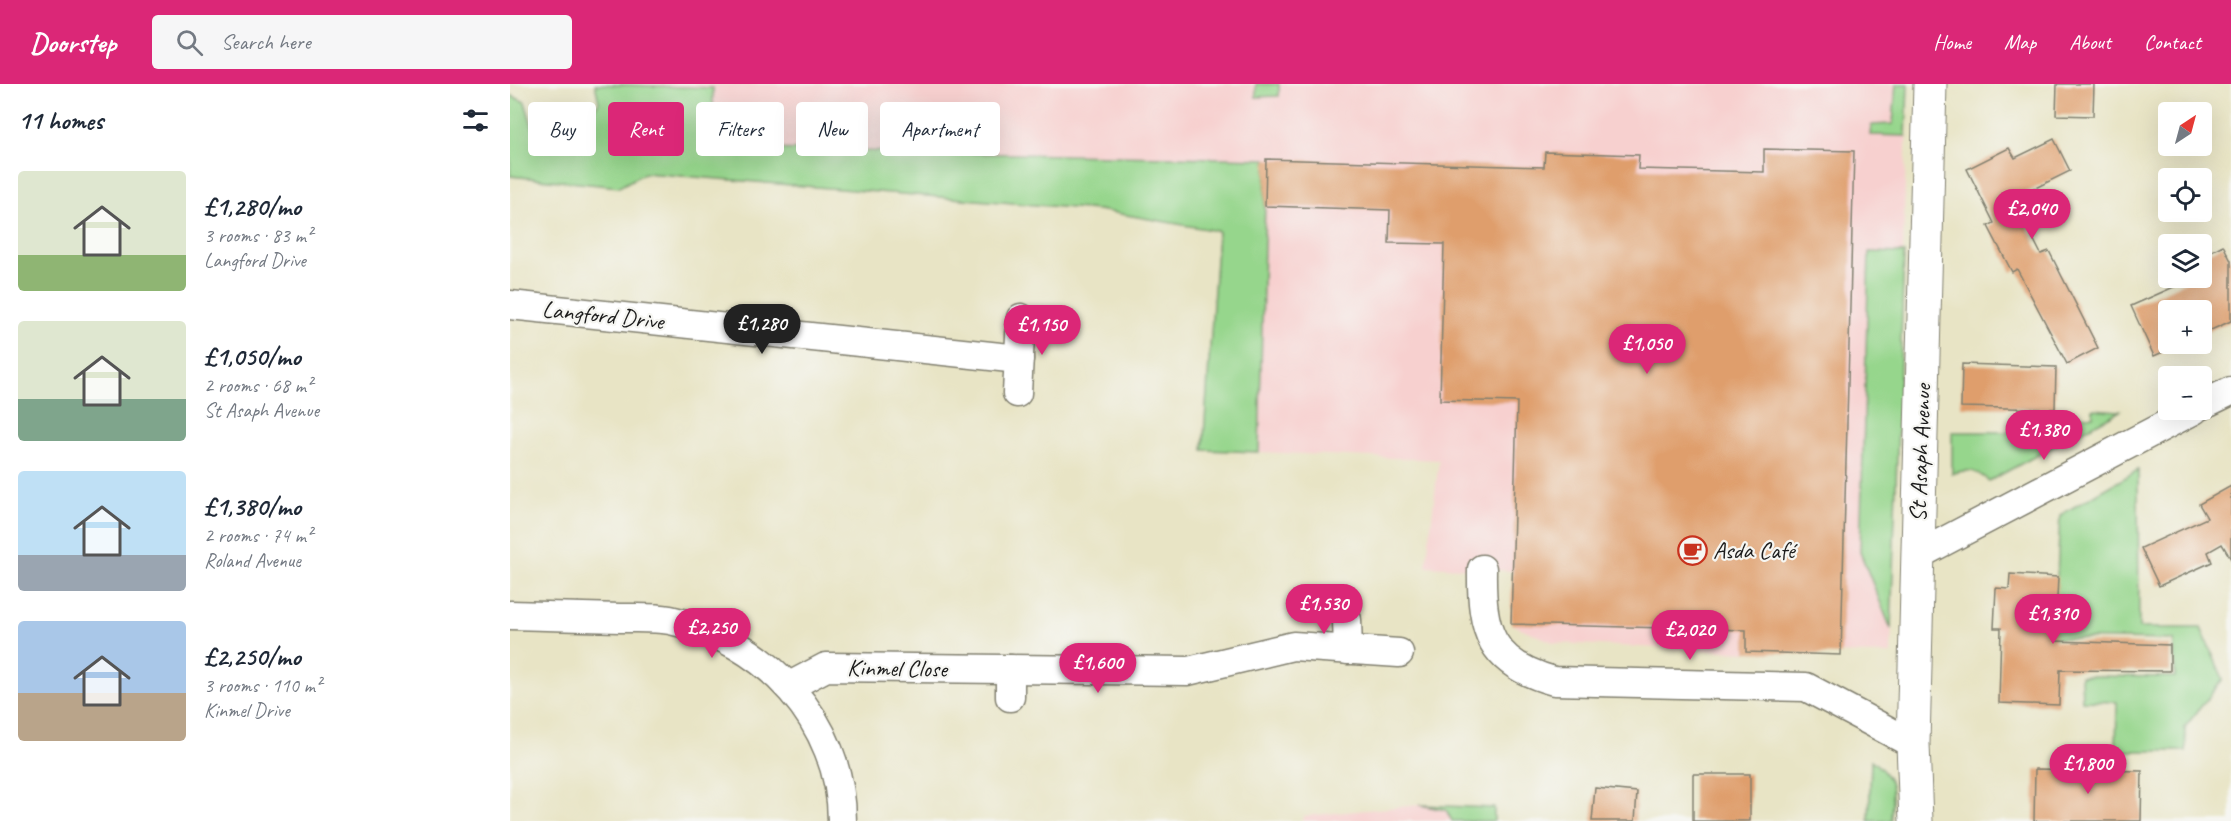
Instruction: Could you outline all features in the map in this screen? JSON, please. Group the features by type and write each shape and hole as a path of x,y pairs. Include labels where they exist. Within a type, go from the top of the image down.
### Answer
{"street":[{"name":"St Asaph Avenue","path":"1916,821 1913,744 1930,84"},
{"name":"Langford Drive","path":"510,305 1018,359"},
{"path":"1017,393 1021,318"},
{"path":"2212,400 2231,391"},
{"path":"1917,555 2175,420"},
{"path":"1482,569 1481,604 1489,632 1502,657 1529,674 1554,681 1806,687 1913,744"},
{"path":"510,615 667,619 704,628 741,647 790,686 814,718 834,759 842,798 842,821"},
{"path":"1347,620 1348,650"},
{"name":"Kinmel Close","path":"790,686 826,667 1010,683 1188,671 1293,646 1399,653"}],"shaded area":[{"path":"642,84 1908,84 1891,654 1746,652 1555,643 1511,624 1512,571 1426,566 1439,460 1259,452 1266,159 1000,154 1000,102 880,102 880,151 868,151 868,102 796,102 796,150 784,149 784,102 696,102 696,133 684,122 684,102 662,102"},
{"path":"1420,805 1446,810 1452,821 1303,821 1303,816"}],"green space":[{"path":"595,84 713,88 713,102 696,102 696,156 784,156 784,149 796,150 796,156 868,156 868,151 880,151 880,156 1000,156 1000,154 1266,159 1259,452 1203,450 1218,231 1098,210 645,173 619,187 510,176 510,95 525,102 528,112 528,156 596,156 596,106 599,102"},
{"path":"1256,84 1279,84 1279,96 1256,97"},
{"path":"1896,84 1908,84 1906,136 1870,135 1871,125 1893,124"},
{"path":"1869,252 1904,253 1891,629 1860,552"},
{"path":"2093,409 2120,411 1989,481 1972,471 1952,474 1952,432 2060,432 2062,415 2093,416"},
{"path":"2138,470 2139,628 2201,628 2223,679 2185,727 2186,751 2116,751 2117,702 2082,701 2081,676 2175,677 2174,640 2054,638 2060,515"},
{"path":"1871,760 1886,774 1892,786 1891,821 1869,821"},
{"path":"1420,805 1494,808 1494,821 1452,821 1446,810"}],"building":[{"path":"2057,84 2094,84 2093,116 2056,115"},
{"path":"2054,139 2070,171 2013,199 2041,254 2049,251 2098,348 2067,364 2017,269 2012,272 1988,226 1994,223 1967,169 2009,148 2015,158"},
{"path":"1764,149 1854,151 1841,655 1746,652 1746,630 1511,624 1517,402 1440,400 1444,244 1389,243 1390,210 1265,206 1266,159 1544,167 1545,152 1639,155 1638,169 1764,172"},
{"path":"2223,245 2231,261 2231,321 2212,330 2212,300 2158,300 2158,354 2154,356 2131,306 2172,288 2212,288 2212,251"},
{"path":"1962,364 2056,367 2055,409 1961,407"},
{"path":"2231,486 2231,559 2222,544 2208,552 2212,562 2159,586 2141,548 2207,518 2199,504"},
{"path":"2010,574 2058,577 2055,641 2170,645 2170,671 2060,670 2059,705 1999,703 2001,628 1994,628 1996,588 2009,589"},
{"path":"2035,769 2142,771 2141,821 2034,821"},
{"path":"1693,774 1750,774 1750,821 1693,821"},
{"path":"1595,788 1637,792 1635,821 1592,821"}],"place":[{"name":"Asda Café","path":"1692,550"}]}
